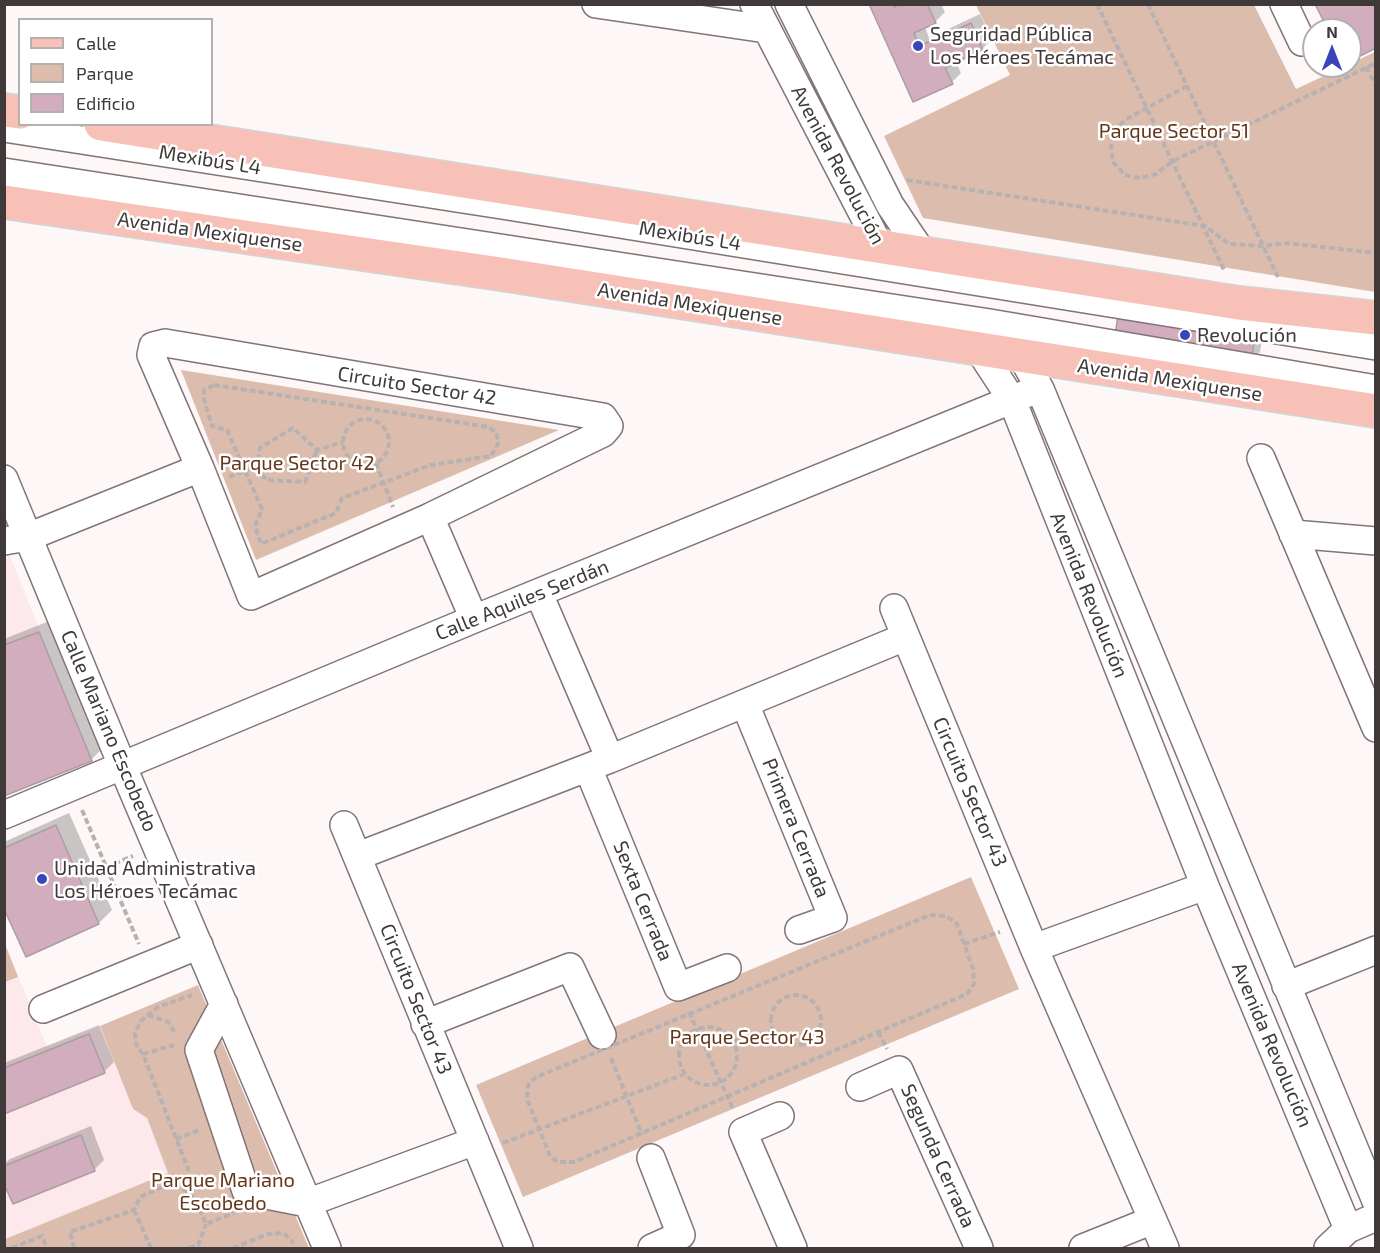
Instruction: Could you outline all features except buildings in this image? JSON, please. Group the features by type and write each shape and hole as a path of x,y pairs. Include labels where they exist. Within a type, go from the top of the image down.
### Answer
{"main road":[{"path":"114,126 879,245 912,261 1239,303 1376,318"},
{"name":"Avenida Mexiquense","path":"4,202 489,273 984,335 1022,357 1376,411"}],"street":[{"path":"596,4 766,28"},
{"name":"Avenida Revolución","path":"754,4 879,245"},
{"path":"1284,4 1302,42"},
{"name":"Avenida Revolución","path":"800,8 890,205 912,261 945,316 984,335"},
{"name":"Mexibús L4","path":"4,128 912,261"},
{"name":"Mexibús L4","path":"4,171 945,316"},
{"name":"Avenida Revolución","path":"912,261 947,277 984,335 1205,886 1348,1229"},
{"path":"947,277 1376,346"},
{"path":"984,335 1376,389"},
{"name":"Circuito Sector 42","path":"165,343 603,417 609,426 603,433 430,517 251,596 203,476 151,355 153,346 165,343"},
{"name":"Avenida Revolución","path":"1022,357 1040,388 1376,1200"},
{"name":"Calle Aquiles Serdán","path":"4,815 474,619 1040,388"},
{"path":"1261,458 1376,728"},
{"path":"16,539 203,476"},
{"name":"Calle Mariano Escobedo","path":"4,479 16,539 122,765 327,1248"},
{"path":"430,517 474,619"},
{"path":"1293,534 1376,541"},
{"path":"539,594 599,763"},
{"name":"Circuito Sector 43","path":"894,608 1034,948 1165,1248"},
{"path":"358,856 599,763 905,637"},
{"name":"Primera Cerrada","path":"746,704 833,918 799,930"},
{"name":"Sexta Cerrada","path":"599,763 678,987 727,968"},
{"name":"Circuito Sector 43","path":"345,825 519,1248"},
{"path":"1034,948 1205,886"},
{"path":"43,1009 199,945"},
{"path":"1286,986 1376,950"},
{"path":"425,1024 570,967 604,1042"},
{"path":"220,995 199,1050 246,1191 307,1203 477,1146"},
{"name":"Segunda Cerrada","path":"860,1087 900,1070 979,1248"},
{"path":"780,1116 744,1132 793,1248"},
{"path":"651,1158 681,1235 652,1248"},
{"path":"1328,1248 1348,1229 1376,1216"},
{"path":"1083,1248 1153,1220"}],"path":[{"path":"1097,4 1205,226 1239,303"},
{"path":"1148,4 1293,309"},
{"path":"1187,86 1125,120 1115,131 1111,146 1113,162 1125,176 1140,178 1156,174 1173,161 1376,63"},
{"path":"1366,67 1376,86"},
{"path":"876,176 1205,226 1229,244 1263,246 1286,243 1376,253"},
{"path":"214,385 489,427 496,433 499,442 490,456 431,465 342,498 336,513 261,544 255,526 262,509 245,471 227,430 212,426 204,399 204,390 214,385"},
{"path":"366,418 381,424 389,436 389,445 382,458 376,463 361,464 348,456 343,442 347,429 359,420 366,418"},
{"path":"293,428 317,450 305,482 266,480 257,466 260,448 293,428"},
{"path":"317,450 343,442"},
{"path":"376,463 402,529"},
{"path":"203,476 245,471 257,466"},
{"path":"72,787 149,966"},
{"path":"930,915 946,916 957,924 964,944 973,969 974,984 967,994 573,1162 558,1162 550,1156 527,1099 528,1086 536,1077 604,1042 690,1014 930,915"},
{"path":"964,944 1024,923"},
{"path":"678,987 744,1132"},
{"path":"183,1190 188,1169 143,1054 137,1047 135,1033 141,1021 158,1007 220,995"},
{"path":"789,997 806,998 818,1008 819,1030 809,1041 794,1045 785,1043 773,1031 772,1014 781,1000 789,997"},
{"path":"148,1015 168,1022 176,1031 178,1044"},
{"path":"710,1026 720,1029 734,1041 737,1050 734,1069 721,1082 702,1084 685,1074 678,1056 680,1047 684,1038 697,1029 710,1026"},
{"path":"734,1041 773,1031"},
{"path":"604,1042 651,1158"},
{"path":"477,1146 539,1130 685,1074"},
{"path":"74,1248 70,1232 134,1210 140,1197 167,1185 183,1190 196,1200 206,1224 198,1245 189,1248"},
{"path":"134,1210 151,1248"},
{"path":"206,1224 236,1212"},
{"path":"233,1248 268,1234 283,1233 293,1240 296,1248"},
{"path":"12,1248 42,1236 47,1248"}],"shaded area":[{"path":"4,541 92,761 5,796 4,796"},
{"path":"4,941 47,1047 100,1026 133,1109 147,1118 169,1173 5,1239"}],"green space":[{"name":"Parque Sector 51","path":"976,5 1254,5 1296,89 1319,78 1362,78 1362,58 1375,52 1375,292 923,218 884,136 1010,75"},
{"name":"Parque Sector 42","path":"181,370 559,430 256,560"},
{"name":"Parque Sector 43","path":"971,877 1019,989 523,1197 476,1085"},
{"path":"5,944 18,977 4,982"},
{"name":"Parque Mariano Escobedo","path":"198,985 309,1248 5,1248 5,1239 168,1173 147,1118 133,1109 100,1026"}],"place":[{"name":"Seguridad Pública Los Héroes Tecámac","path":"918,46"},
{"name":"Revolución","path":"1185,335"},
{"name":"Unidad Administrativa Los Héroes Tecámac","path":"42,879"}]}
